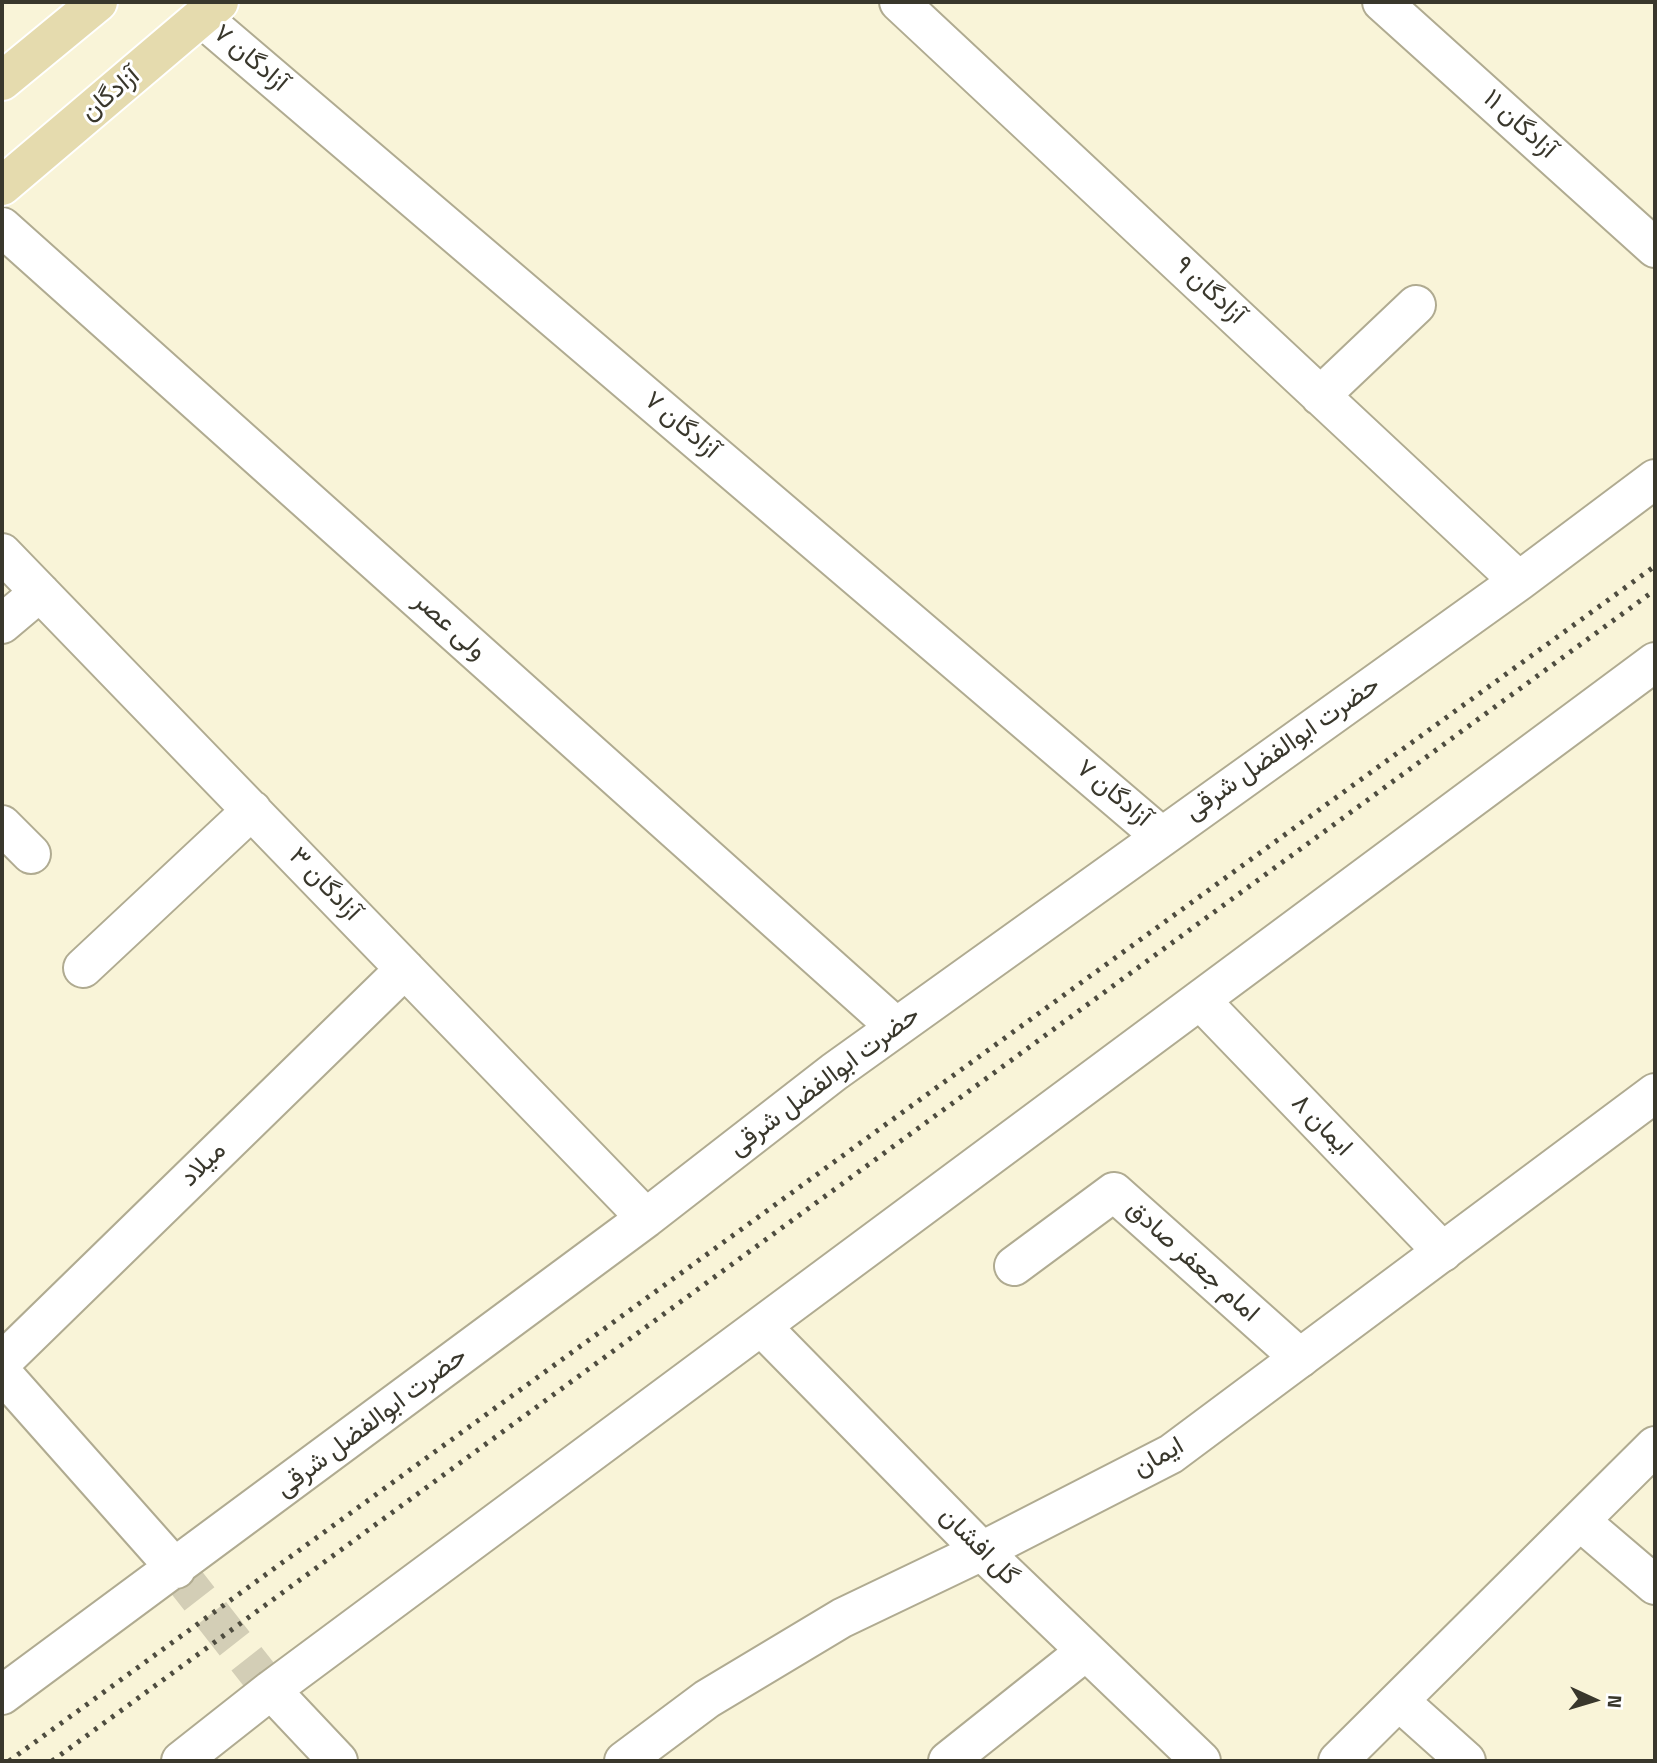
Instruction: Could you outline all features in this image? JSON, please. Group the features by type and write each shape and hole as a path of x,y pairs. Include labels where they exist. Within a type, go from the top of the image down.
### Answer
{"main road":[{"path":"2,81 98,2"},
{"name":"آزادگان","path":"2,186 210,10"}],"street":[{"name":"۹ آزادگان","path":"899,2 1519,581"},
{"name":"۱۱ آزادگان","path":"1382,2 1655,248"},
{"name":"۷ آزادگان","path":"210,10 1161,836"},
{"name":"ولی عصر","path":"2,227 896,1027"},
{"path":"1320,396 1416,305"},
{"name":"حضرت ابوالفضل شرقی","path":"2,1695 176,1569 646,1218 896,1027 1519,581 1655,479"},
{"name":"۳ آزادگان","path":"2,552 646,1218"},
{"path":"2,624 40,592"},
{"path":"181,1761 271,1690 1655,662"},
{"path":"83,968 252,810"},
{"path":"2,825 31,854"},
{"name":"میلاد","path":"2,1362 405,969"},
{"name":"ایمان ۸","path":"1200,1000 1443,1252"},
{"name":"ایمان","path":"624,1761 707,1699 842,1618 982,1551 1171,1454 1652,1101"},
{"name":"امام جعفر صادق","path":"1014,1266 1114,1192 1300,1358"},
{"name":"گل افشان","path":"761,1326 982,1551 1201,1761"},
{"path":"2,1373 176,1569"},
{"path":"1338,1761 1655,1446"},
{"path":"1580,1521 1655,1585"},
{"path":"948,1761 1086,1651"},
{"path":"271,1690 338,1761"},
{"path":"1399,1701 1466,1761"}],"tunnel":[{"path":"176,1569 271,1690"}],"railway":[{"path":"9,1761 1655,566"},
{"path":"52,1761 1655,590"}]}
